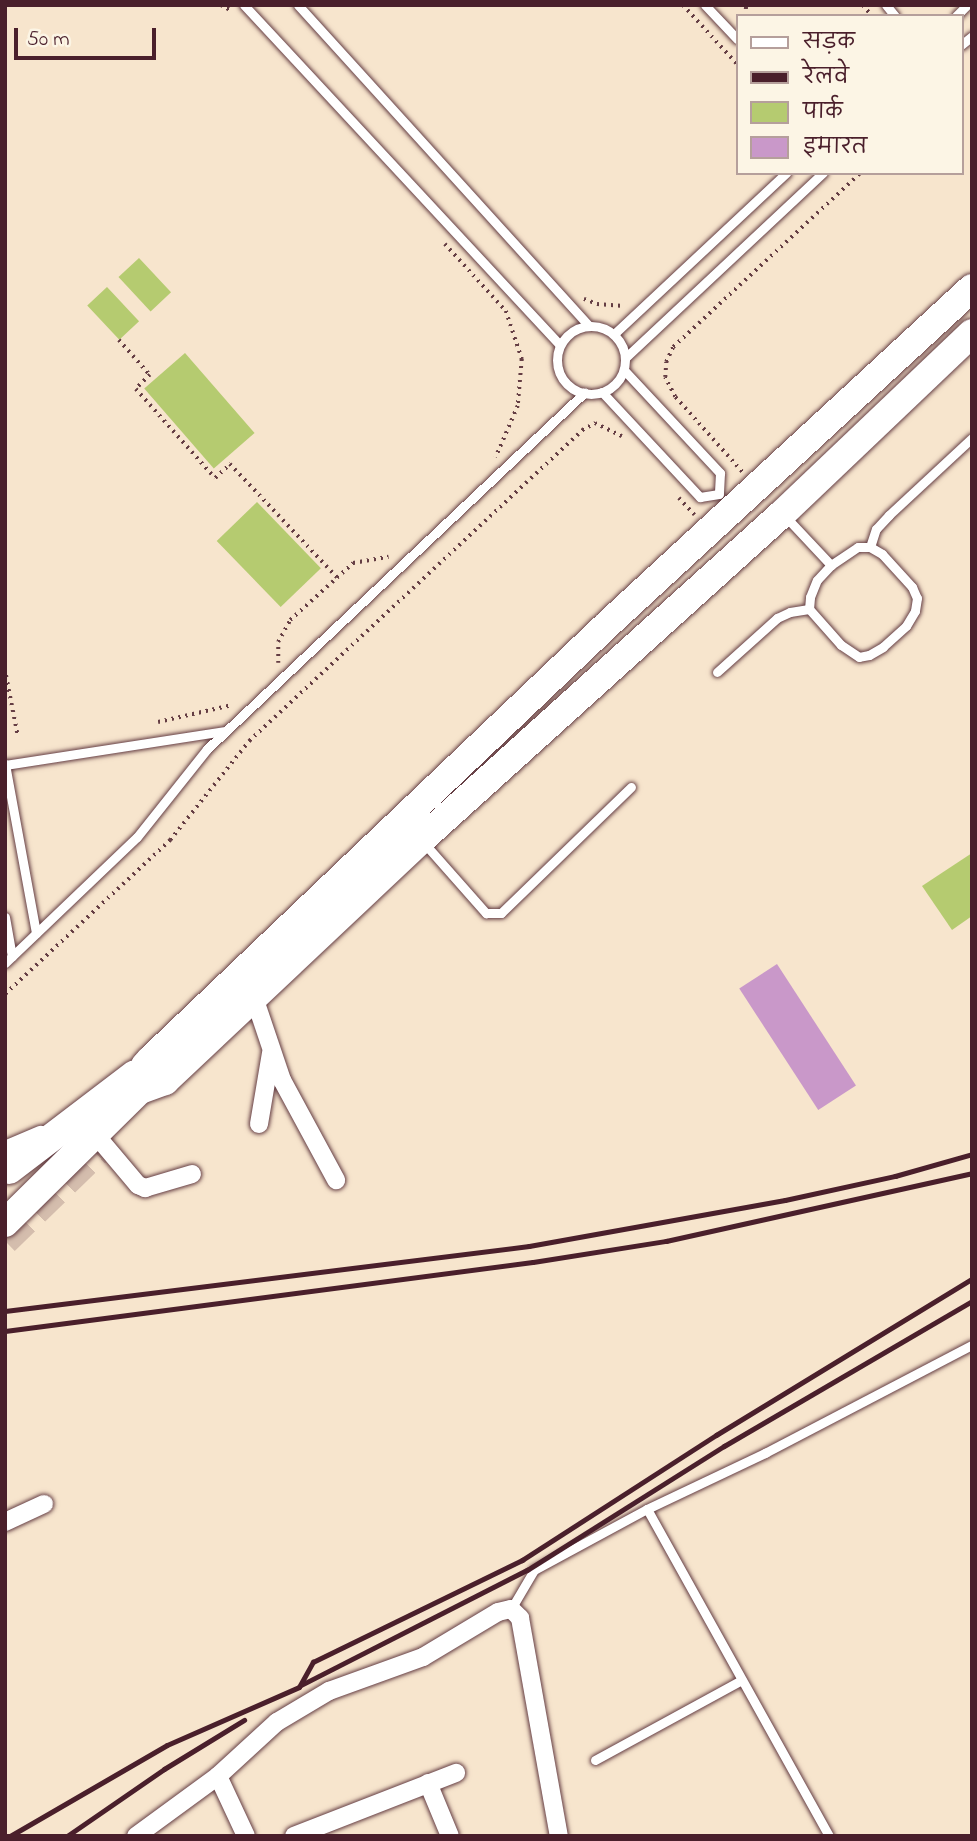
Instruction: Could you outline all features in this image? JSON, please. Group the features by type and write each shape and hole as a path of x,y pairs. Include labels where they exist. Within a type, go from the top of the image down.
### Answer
{"main road":[{"path":"5,1223 149,1080 750,514 972,288"},
{"path":"750,514 972,333"},
{"path":"7,1160 93,1137 149,1080 254,997 421,839 620,636"}],"street":[{"path":"254,997 282,1080 335,1180"},
{"path":"259,1125 271,1049"},
{"path":"93,1137 138,1185 145,1188 192,1174"},
{"path":"5,1522 44,1504"},
{"path":"136,1836 218,1776 277,1722 329,1691 423,1657 498,1612 511,1609 520,1618 559,1836"},
{"path":"293,1836 325,1830 456,1773"},
{"path":"218,1776 246,1836"},
{"path":"428,1783 450,1836"}],"lane":[{"path":"244,5 560,345"},
{"path":"298,5 588,325"},
{"path":"705,5 736,38"},
{"path":"614,334 784,175"},
{"path":"625,358 821,175"},
{"path":"588,325 599,326 614,334 623,347 624,370 618,380 602,392 584,393 566,384 559,374 556,363 560,345 568,333 588,325"},
{"path":"624,370 720,473 750,514"},
{"path":"602,392 700,497 750,514 831,565"},
{"path":"9,959 137,837 193,764 225,731 584,393"},
{"path":"870,547 876,529 888,515 972,438"},
{"path":"858,547 870,547 882,554 912,587 917,598 915,611 905,626 883,647 869,655 859,657 841,645 810,609 810,597 817,580 831,565 858,547"},
{"path":"717,672 777,618 790,612 810,609"},
{"path":"36,933 5,765 225,731"},
{"path":"421,839 486,913 494,915 501,913 631,787"},
{"path":"5,917 9,959"},
{"path":"511,1609 534,1570 647,1509 827,1422 972,1345"},
{"path":"647,1509 829,1836"},
{"path":"595,1760 742,1680"}],"path":[{"path":"221,5 239,19"},
{"path":"683,5 736,63"},
{"path":"743,474 675,397 665,377 666,362 673,347 858,175"},
{"path":"441,240 506,311 522,359 518,405 493,462"},
{"path":"579,296 606,306 632,303"},
{"path":"119,340 150,375 136,389 215,478 230,464 337,578"},
{"path":"5,994 170,840 249,741 582,430 595,423 628,440"},
{"path":"672,490 698,520"},
{"path":"278,666 282,632 290,620 353,563 396,553"},
{"path":"5,669 18,736"},
{"path":"158,722 238,704"}],"green space":[{"path":"139,258 171,292 151,311 119,277"},
{"path":"107,287 139,321 119,340 87,305"},
{"path":"185,353 255,433 214,468 144,388"},
{"path":"257,502 321,568 281,607 217,541"},
{"path":"972,853 972,916 952,930 922,886"}],"building":[{"path":"777,964 856,1086 818,1110 739,989"}],"tunnel":[{"path":"5,1241 101,1148"}],"railway":[{"path":"5,1311 529,1246 785,1200 895,1176 972,1154"},
{"path":"5,1331 533,1262 666,1241 972,1173"},
{"path":"10,1836 167,1745 299,1687 313,1662 522,1560 716,1435 972,1279"},
{"path":"301,1685 527,1570 724,1446 972,1301"},
{"path":"67,1836 164,1769 244,1720"}]}
